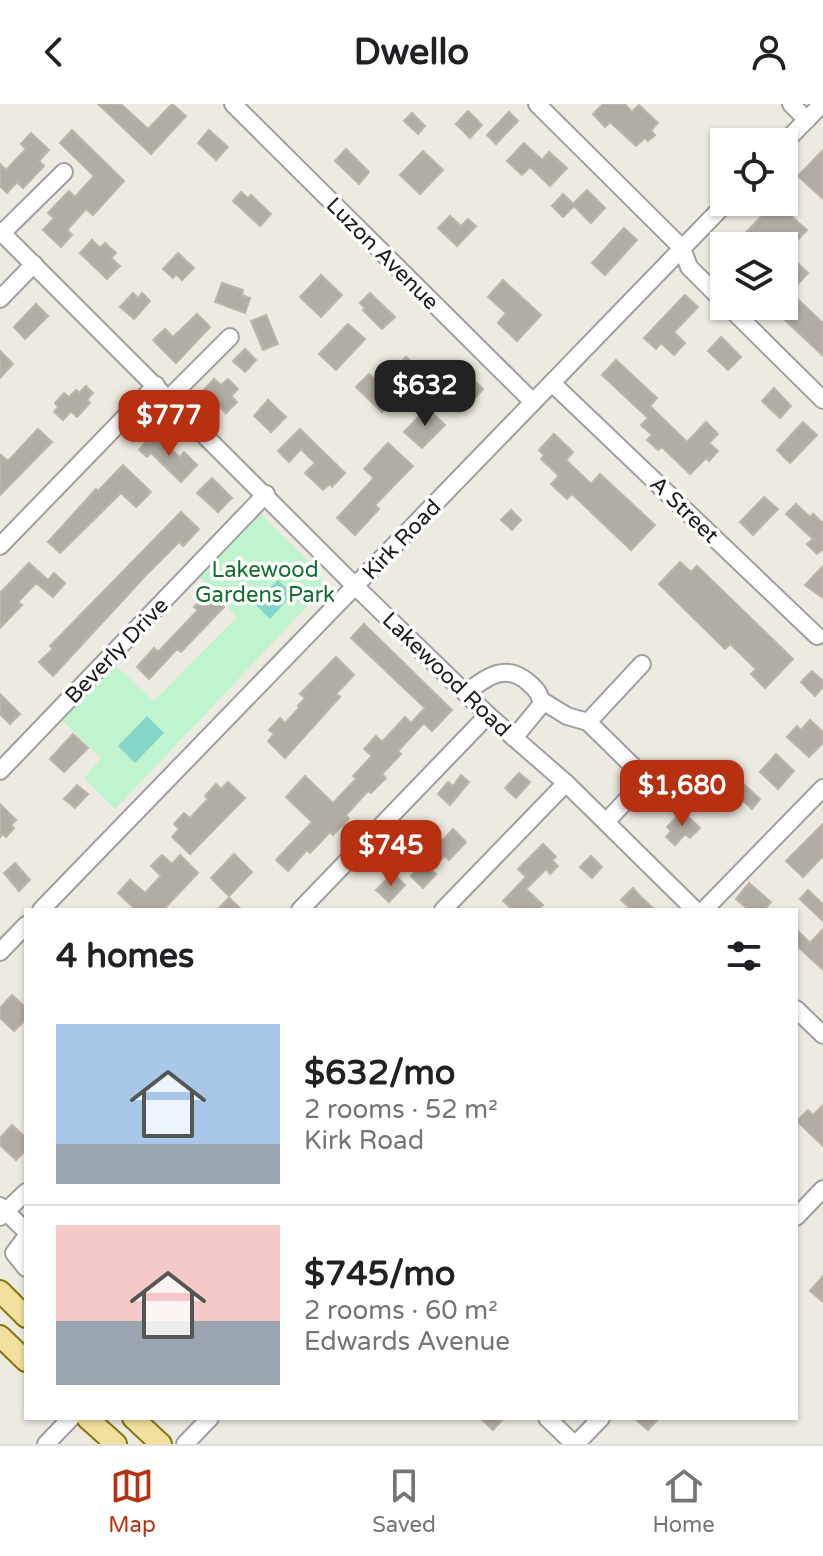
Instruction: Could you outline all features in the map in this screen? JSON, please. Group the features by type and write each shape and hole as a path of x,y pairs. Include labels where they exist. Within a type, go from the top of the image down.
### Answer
{"main road":[{"path":"0,1291 24,1315"},
{"path":"0,1336 24,1359"},
{"path":"89,1420 116,1444"},
{"path":"135,1420 161,1444"}],"street":[{"name":"Luzon Avenue","path":"233,104 533,402"},
{"path":"537,104 682,248 689,267 710,288"},
{"path":"791,104 807,120"},
{"path":"798,129 822,104"},
{"path":"1,232 64,172"},
{"name":"Kirk Road","path":"43,908 713,216"},
{"name":"Lakewood Road","path":"1,232 355,586 488,715 566,783 693,908"},
{"path":"0,299 34,264"},
{"path":"742,320 823,400"},
{"path":"169,398 230,337"},
{"name":"A Street","path":"552,383 817,636"},
{"path":"0,546 156,385"},
{"name":"Beverly Drive","path":"0,771 266,494"},
{"path":"588,722 642,664"},
{"path":"466,693 497,672 521,676 531,685 538,692 541,705 514,738"},
{"path":"541,700 567,716 588,722 646,779 606,822"},
{"path":"302,908 488,715"},
{"path":"445,908 566,783"},
{"path":"706,908 823,788"},
{"path":"0,952 24,927"},
{"path":"798,1011 823,1035"},
{"path":"24,1194 2,1212 24,1232"},
{"path":"798,1215 820,1197"},
{"path":"24,1237 14,1253 24,1266"},
{"path":"46,1444 69,1420"},
{"path":"185,1444 208,1420"},
{"path":"549,1420 575,1444 599,1420"}],"green space":[{"name":"Lakewood Gardens Park","path":"261,514 321,573 321,592 115,809 84,778 101,759 59,717 114,664 154,701 237,617 199,577"}],"shaded area":[{"path":"278,580 293,594 270,619 255,604"},
{"path":"147,716 164,733 135,763 118,746"}],"building":[{"path":"98,104 121,104 148,129 172,104 186,116 151,154"},
{"path":"603,104 625,104 632,112 639,105 658,123 651,130 655,135 648,141 645,138 636,146 610,122 605,127 593,114"},
{"path":"468,111 482,125 470,138 456,124"},
{"path":"509,112 518,121 496,144 487,135"},
{"path":"412,113 425,126 418,134 404,121"},
{"path":"72,130 124,181 93,215 86,209 67,230 72,235 61,247 43,230 54,218 48,213 69,191 75,197 94,176 60,143"},
{"path":"209,130 228,147 216,160 198,143"},
{"path":"31,133 49,150 39,161 44,166 23,188 17,182 7,193 0,186 0,164 6,170 26,149 21,144"},
{"path":"524,143 542,160 549,152 567,168 550,186 530,167 522,175 507,161"},
{"path":"346,149 369,172 359,184 335,161"},
{"path":"823,150 823,199 798,176"},
{"path":"423,151 443,170 420,194 400,175"},
{"path":"587,190 605,208 591,223 574,206 563,217 552,206 563,194 573,204"},
{"path":"241,192 248,198 251,195 271,214 260,226 233,201"},
{"path":"450,216 461,226 468,219 476,226 457,246 438,228"},
{"path":"762,216 791,216 807,230 798,239 798,232 746,232"},
{"path":"624,228 637,240 605,275 592,263"},
{"path":"92,240 100,248 105,243 116,253 111,258 120,266 107,279 80,253"},
{"path":"178,253 194,268 182,280 176,274 173,278 163,269"},
{"path":"798,263 808,273 798,284"},
{"path":"321,275 342,295 321,317 300,297"},
{"path":"503,280 541,315 517,341 498,323 506,313 488,297"},
{"path":"222,283 243,290 242,295 250,298 245,313 215,302"},
{"path":"133,293 138,298 142,293 150,301 134,319 120,307"},
{"path":"370,293 395,317 382,329 360,303"},
{"path":"685,295 698,307 674,332 685,343 674,355 661,343 656,349 644,338"},
{"path":"798,299 823,323 823,356 785,320 798,320"},
{"path":"36,304 48,316 25,339 14,327"},
{"path":"197,314 210,327 176,363 153,340 165,329 173,337"},
{"path":"266,315 278,344 263,350 251,321"},
{"path":"348,324 365,339 336,370 319,354"},
{"path":"721,337 741,357 728,370 708,351"},
{"path":"245,349 256,360 245,372 233,361"},
{"path":"0,351 13,364 0,378"},
{"path":"406,357 421,372 382,412 356,387 369,374 380,385"},
{"path":"616,360 657,398 650,406 687,442 706,422 718,434 709,443 718,451 709,461 706,458 690,474 662,447 658,450 647,440 652,435 641,425 648,418 602,375"},
{"path":"460,367 483,389 467,407 444,383"},
{"path":"214,379 221,385 228,379 238,389 231,396 237,402 226,413 203,391"},
{"path":"86,386 93,393 87,400 90,403 77,417 71,411 63,420 54,412 58,407 55,403 64,393 69,397"},
{"path":"774,388 791,406 780,418 762,401"},
{"path":"268,400 286,417 271,432 254,416"},
{"path":"427,408 445,425 422,448 404,432"},
{"path":"803,422 817,435 790,463 777,450"},
{"path":"38,429 52,442 0,495 0,454 8,461"},
{"path":"300,429 345,473 332,487 330,484 323,490 305,473 315,463 301,449 289,462 278,451"},
{"path":"152,434 180,457 184,452 197,465 181,482 151,453 147,457 139,450"},
{"path":"554,434 573,452 566,460 591,484 600,474 655,525 631,550 572,494 567,499 551,484 559,476 541,459 544,455 539,450"},
{"path":"388,443 413,466 375,505 379,509 355,535 337,518 374,478 364,469"},
{"path":"123,465 151,492 136,507 121,493 60,553 48,542 96,489 98,491"},
{"path":"212,478 232,498 218,512 197,493"},
{"path":"764,497 778,509 753,535 740,522"},
{"path":"796,504 810,517 813,514 823,523 823,549 817,554 807,544 813,539 786,514"},
{"path":"511,510 521,520 512,530 501,520"},
{"path":"181,512 199,529 183,546 179,542 147,574 53,676 39,662 53,649 50,646"},
{"path":"680,562 691,572 697,566 793,659 765,688 751,674 756,669 730,644 725,649 659,584"},
{"path":"29,563 48,580 54,573 65,583 53,597 36,583 18,602 22,605 0,628 0,593"},
{"path":"823,566 823,598 805,585"},
{"path":"207,592 224,607 181,652 177,649 149,679 137,667 154,648 158,652 198,610 194,607"},
{"path":"364,624 452,710 432,731 424,723 382,774 386,778 371,793 368,791 346,815 349,819 333,835 330,832 310,853 307,850 288,871 276,860 312,822 286,797 305,776 333,803 372,756 364,749 376,736 382,742 405,717 411,723 425,708 351,638"},
{"path":"336,657 354,675 336,694 340,697 285,758 268,741 274,734 269,730 280,718 285,723 300,707 305,698 300,694"},
{"path":"812,671 823,681 823,687 815,696 801,682"},
{"path":"0,694 20,714 10,724 0,714"},
{"path":"810,720 823,732 823,743 809,757 787,737 797,726 801,730"},
{"path":"73,734 88,748 64,772 50,759"},
{"path":"776,754 794,771 778,789 760,772"},
{"path":"519,773 530,782 516,798 505,788"},
{"path":"461,775 469,782 450,805 438,794 448,782 453,786"},
{"path":"734,775 760,799 752,809 740,798 732,808 722,799 728,793 722,787"},
{"path":"228,782 245,798 190,854 172,837 179,829 174,824 184,813 190,818 208,799 205,796 216,784 221,789"},
{"path":"77,785 88,794 75,808 64,799"},
{"path":"0,804 16,820 6,837 3,834 0,837"},
{"path":"682,811 700,828 690,838 685,834 675,845 666,837 671,831 667,827"},
{"path":"823,824 823,856 803,877 786,861"},
{"path":"453,829 466,842 449,860 445,856 431,870 436,874 423,888 411,876 419,867 408,857 418,847 430,854"},
{"path":"543,844 556,857 552,860 558,866 550,874 546,869 526,889 543,905 540,908 511,908 503,901 526,877 518,869"},
{"path":"234,854 252,872 229,896 211,878"},
{"path":"162,855 172,864 180,855 198,873 165,908 134,908 118,893 130,880 145,893 161,876 151,866"},
{"path":"591,856 602,867 592,878 580,867"},
{"path":"15,863 30,880 19,891 4,873"},
{"path":"393,873 405,885 389,902 376,890"},
{"path":"749,883 771,902 766,908 747,908 736,899"},
{"path":"633,888 653,908 630,908 621,900"},
{"path":"808,890 823,904 823,921 800,899"},
{"path":"229,898 240,908 219,908"},
{"path":"823,929 823,970 798,947 798,931 810,943"},
{"path":"12,995 24,1006 24,1021 14,1031 0,1018 0,1008"},
{"path":"823,1105 823,1146 798,1122 808,1110 813,1115"},
{"path":"12,1125 24,1136 24,1152 16,1160 0,1145 0,1138"},
{"path":"823,1276 823,1302 810,1291"},
{"path":"482,1420 502,1420 493,1430"},
{"path":"636,1420 657,1420 648,1430"}]}
